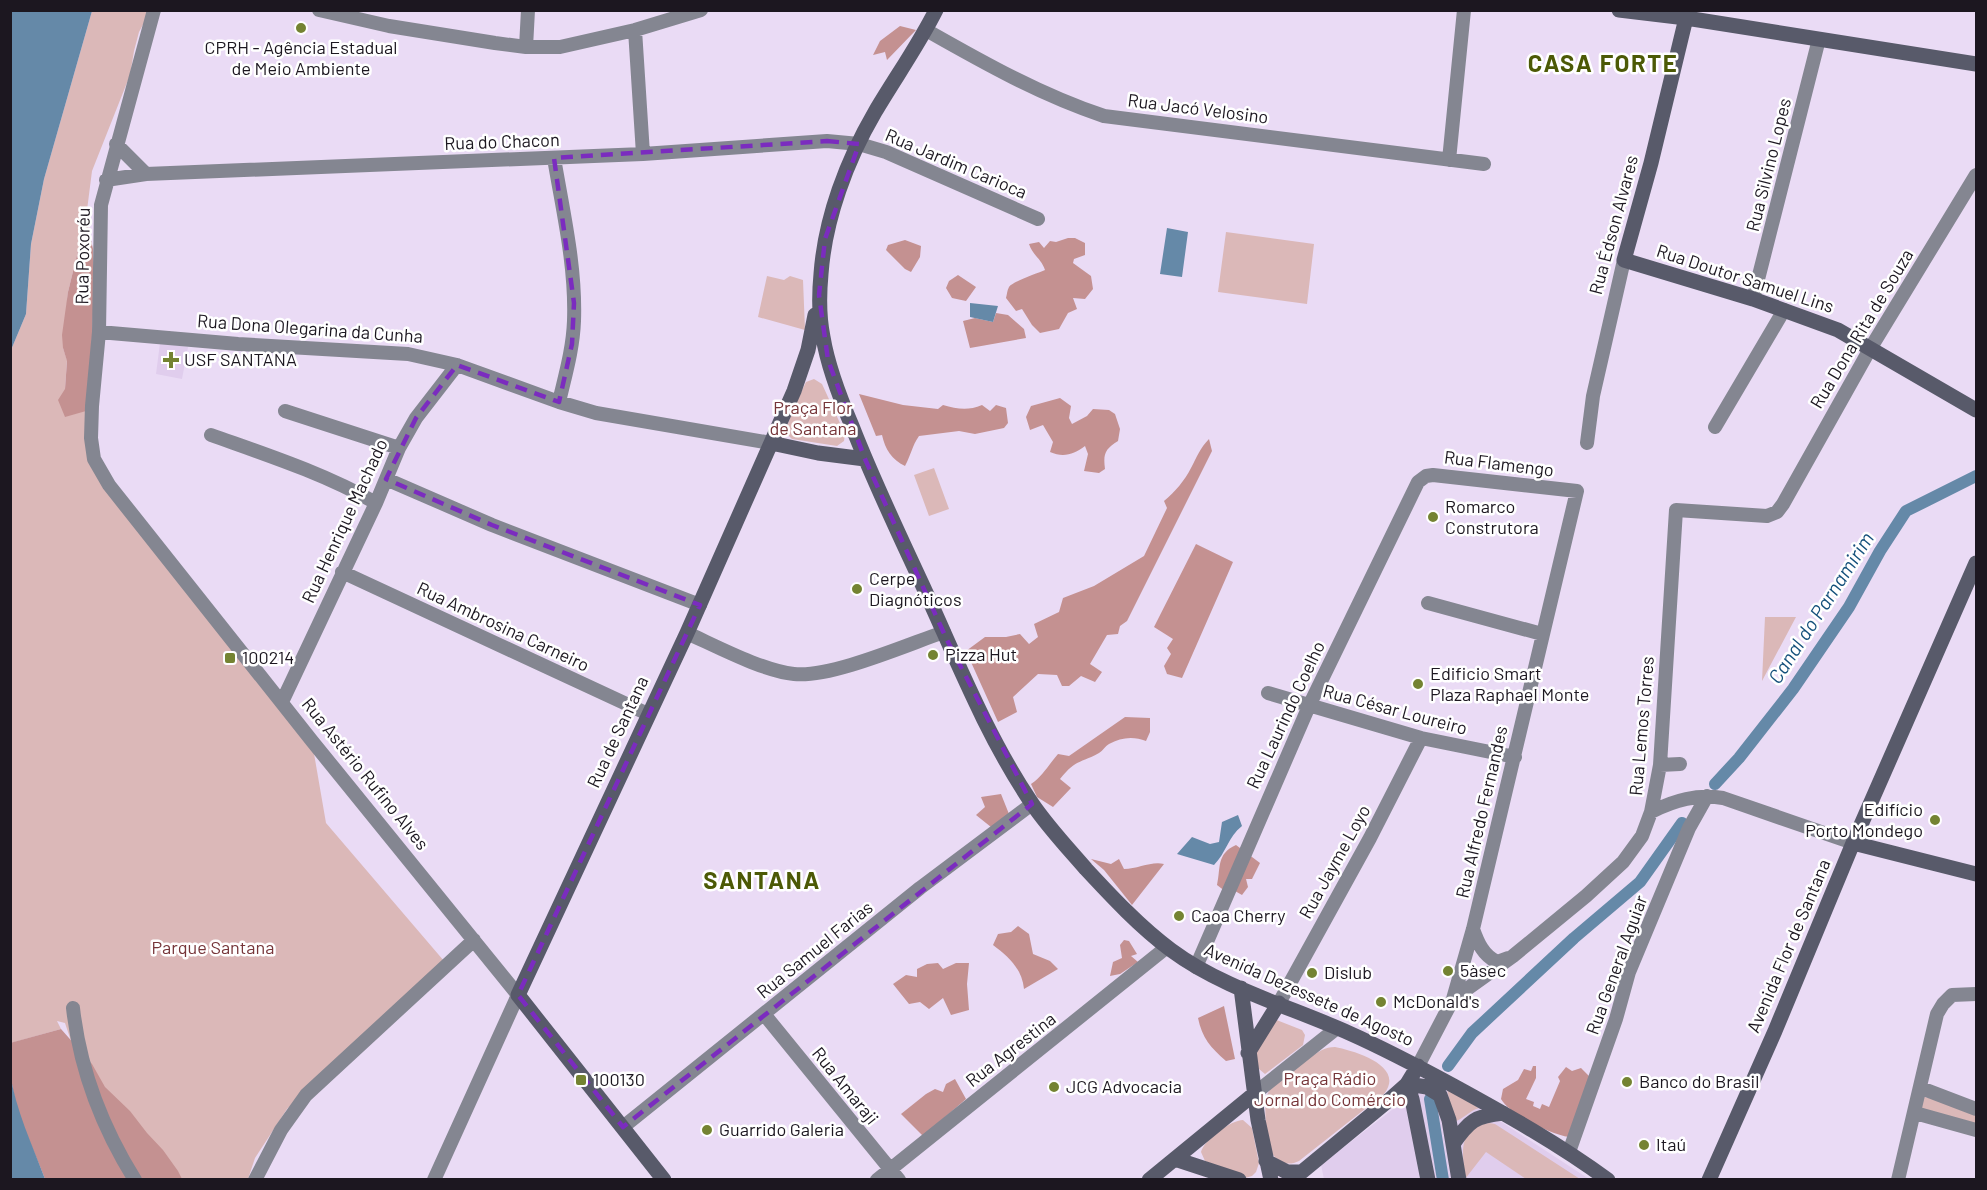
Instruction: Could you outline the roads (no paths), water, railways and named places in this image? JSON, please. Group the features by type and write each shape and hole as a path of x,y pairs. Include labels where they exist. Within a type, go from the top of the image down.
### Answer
{"main road":[{"name":"Avenida Dezessete de Agosto","path":"936,10 874,115 845,176 825,239 819,295 822,334 828,360 865,459 990,730 1032,804 1060,840 1116,901 1167,947 1196,967 1418,1066 1569,1152 1608,1179"},
{"path":"1619,10 1653,12 1977,64"},
{"name":"Rua Édson Alvares","path":"1624,260 1651,163 1686,18"},
{"name":"Rua Doutor Samuel Lins","path":"1624,260 1753,299 1838,330 1977,410"},
{"name":"Rua de Santana","path":"518,995 687,633 794,391 808,350 819,295"},
{"name":"Rua Dona Olegarina da Cunha","path":"771,443 818,453 865,459"},
{"name":"Avenida Flor de Santana","path":"1709,1179 1977,562"},
{"path":"1853,843 1977,874"},
{"path":"1241,988 1258,1120 1271,1179"},
{"name":"Rua Astério Rufino Alves","path":"518,995 623,1127 660,1178"},
{"path":"1248,1053 1279,1003"},
{"path":"1418,1066 1409,1092 1428,1179"},
{"path":"1266,1161 1296,1176 1420,1086 1440,1095 1444,1103 1459,1179"},
{"path":"1149,1179 1254,1094"},
{"path":"1453,1144 1464,1127 1474,1119 1503,1113"},
{"path":"1230,1115 1242,1115 1258,1120"},
{"path":"1176,1159 1239,1179"}],"street":[{"name":"Rua Poxoréu","path":"91,438 99,332 101,205 154,10"},
{"path":"319,10 389,26 526,47 560,47 635,30 680,14 701,10"},
{"path":"381,10 389,26"},
{"path":"526,47 528,10"},
{"path":"1449,160 1464,10"},
{"path":"635,30 643,154"},
{"name":"Rua Jacó Velosino","path":"926,30 1028,86 1104,116 1484,164"},
{"name":"Rua Silvino Lopes","path":"1753,299 1819,39"},
{"name":"Rua do Chacon","path":"106,180 146,174 643,154 816,141 859,144"},
{"path":"116,144 146,174"},
{"name":"Rua Jardim Carioca","path":"859,144 885,152 1038,219"},
{"path":"554,158 567,230 574,303 572,344 559,402"},
{"name":"Rua Dona Rita de Souza","path":"1676,510 1767,516 1777,512 1870,349 1977,176"},
{"name":"Rua Édson Alvares","path":"1587,443 1593,396 1624,260"},
{"path":"1715,427 1784,310"},
{"name":"Rua Dona Olegarina da Cunha","path":"99,332 238,344 408,354 457,365 559,402 596,412 771,443"},
{"name":"Rua Henrique Machado","path":"282,702 387,479 399,448 416,418 457,365"},
{"path":"285,411 399,448"},
{"path":"211,435 312,471 376,502"},
{"name":"Rua Astério Rufino Alves","path":"91,438 94,459 109,485 518,995"},
{"name":"Rua Flamengo","path":"1418,482 1426,476 1433,475 1577,491"},
{"path":"387,479 518,535 699,605"},
{"name":"Rua Laurindo Coelho","path":"1196,967 1309,706 1418,482"},
{"name":"Rua Alfredo Fernandes","path":"1418,1066 1453,999 1473,929 1577,491"},
{"name":"Rua Lemos Torres","path":"1453,999 1513,956 1586,896 1623,862 1642,836 1651,812 1660,765 1676,510"},
{"name":"Rua Ambrosina Carneiro","path":"342,572 648,714"},
{"path":"1428,603 1542,634"},
{"path":"687,633 772,669 794,674 811,674 842,667 944,632"},
{"name":"Rua César Loureiro","path":"1268,693 1420,738 1515,757"},
{"name":"Rua Jayme Loyo","path":"1279,1003 1370,838 1420,738"},
{"path":"1660,765 1680,764"},
{"path":"1651,812 1685,798 1707,796 1723,798 1853,843"},
{"name":"Rua General Aguiar","path":"1569,1152 1616,1019 1629,972 1689,828 1707,796"},
{"name":"Rua Samuel Farias","path":"623,1127 930,881 1032,804"},
{"path":"1473,929 1477,942 1489,958 1497,962 1513,956"},
{"path":"255,1179 281,1130 306,1095 474,940"},
{"name":"Rua Agrestina","path":"876,1179 1167,947"},
{"path":"1898,1179 1937,1014 1952,995 1977,994"},
{"name":"Rua de Santana","path":"434,1179 518,995"},
{"path":"73,1008 76,1038 95,1102 124,1162 135,1179"},
{"name":"Rua Amaraji","path":"764,1014 826,1093 899,1179"},
{"path":"1254,1094 1337,1028"},
{"path":"1921,1088 1977,1109"},
{"path":"1915,1113 1977,1130"}],"water":[{"path":"11,10 92,11 44,179 31,244 26,314 11,350"},
{"path":"1167,228 1188,232 1182,277 1160,274"},
{"path":"970,303 998,306 993,322 970,317"},
{"path":"1238,815 1242,826 1233,835 1214,865 1177,854 1192,837 1210,844 1219,842 1222,822"},
{"path":"10,1073 20,1114 45,1179 11,1179"}],"waterway":[{"name":"Canal do Parnamirim","path":"1715,784 1739,758 1793,689 1849,607 1880,551 1906,511 1976,476"},
{"name":"Canal do Parnamirim","path":"1448,1066 1472,1033 1574,938 1640,882 1682,823"},
{"name":"Canal do Parnamirim","path":"1430,1099 1443,1180"}],"place":[{"name":"CPRH - Agência Estadual de Meio Ambiente","path":"301,28"},
{"name":"USF SANTANA","path":"171,360"},
{"name":"Romarco Construtora","path":"1433,517"},
{"name":"Cerpe Diagnóticos","path":"857,589"},
{"name":"Pizza Hut","path":"933,655"},
{"name":"100214","path":"230,658"},
{"name":"Edificio Smart Plaza Raphael Monte","path":"1418,684"},
{"name":"Edifício Porto Mondego","path":"1935,820"},
{"name":"Caoa Cherry","path":"1179,916"},
{"name":"5àsec","path":"1448,971"},
{"name":"Dislub","path":"1312,973"},
{"name":"McDonald's","path":"1381,1002"},
{"name":"100130","path":"581,1080"},
{"name":"Banco do Brasil","path":"1627,1082"},
{"name":"JCG Advocacia","path":"1054,1087"},
{"name":"Guarrido Galeria","path":"707,1130"},
{"name":"Itaú","path":"1644,1145"}],"district":[{"name":"CASA FORTE","path":"1603,64"},
{"name":"SANTANA","path":"762,881"}],"park label":[{"name":"Praça Flor de Santana","path":"813,418"},
{"name":"Parque Santana","path":"213,948"},
{"name":"Praça Rádio Jornal do Comércio","path":"1330,1089"}]}
